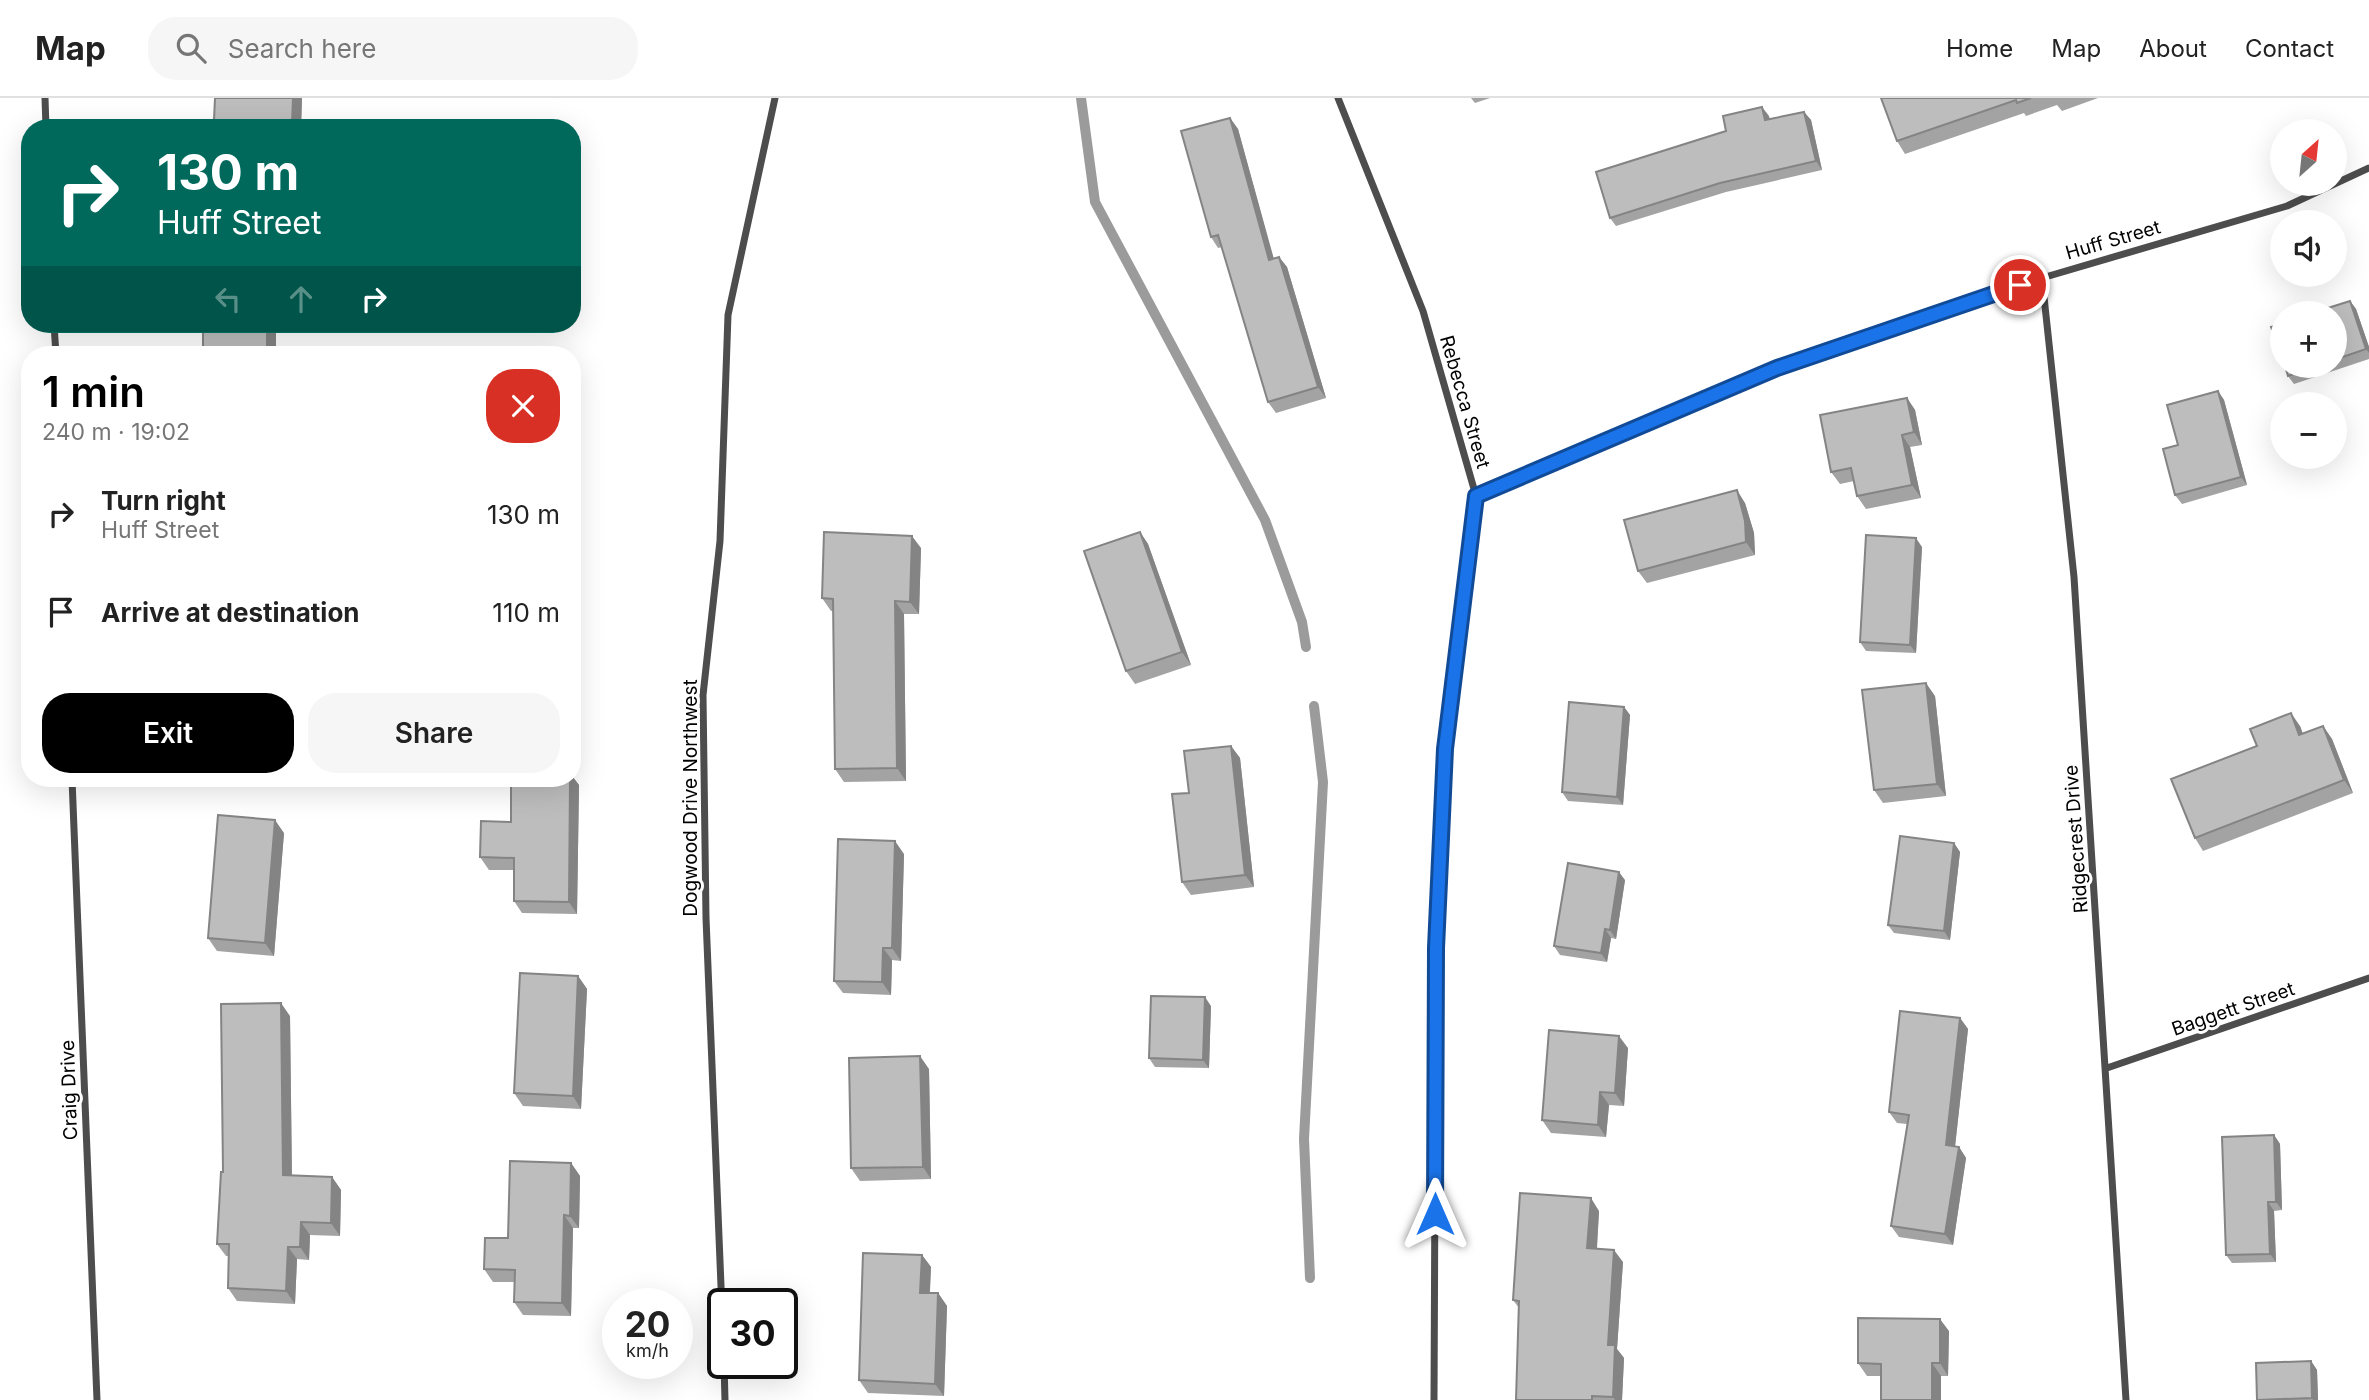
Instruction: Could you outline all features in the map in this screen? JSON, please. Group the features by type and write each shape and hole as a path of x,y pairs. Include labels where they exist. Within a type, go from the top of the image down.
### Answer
{"street":[{"path":"45,98 46,119"},
{"name":"Dogwood Drive Northwest","path":"721,1288 706,918 703,695 720,541 728,315 775,98"},
{"name":"Rebecca Street","path":"1338,98 1423,311 1476,496 1445,749 1436,935 1434,1400"},
{"name":"Huff Street","path":"1476,496 1777,368 2042,278 2287,206 2369,169"},
{"name":"Ridgecrest Drive","path":"2042,278 2071,540 2107,1068 2126,1400"},
{"name":"Craig Drive","path":"72,787 97,1400"},
{"name":"Baggett Street","path":"2107,1068 2369,978"},
{"path":"724,1379 725,1400"}],"building":[{"path":"215,98 293,98 292,119 214,119"},
{"path":"1881,98 2031,98 2017,103 2016,100 1897,141"},
{"path":"1762,107 1765,120 1804,112 1816,161 1720,183 1610,218 1596,172 1726,131 1723,116"},
{"path":"1230,118 1269,260 1279,257 1318,387 1268,402 1218,235 1211,237 1181,131"},
{"path":"2350,301 2366,349 2347,356 2347,302"},
{"path":"203,333 267,333 267,346 203,346"},
{"path":"2218,391 2241,477 2175,495 2163,449 2178,445 2167,405"},
{"path":"1907,398 1914,432 1902,435 1912,485 1857,496 1851,468 1831,472 1820,415"},
{"path":"1737,490 1745,521 1746,542 1638,571 1624,520"},
{"path":"824,532 912,536 910,602 895,601 897,768 835,769 833,599 822,598"},
{"path":"1140,532 1182,652 1126,671 1084,551"},
{"path":"1866,535 1916,538 1910,645 1860,642"},
{"path":"1926,683 1937,784 1874,790 1862,690"},
{"path":"1569,702 1624,707 1617,797 1562,792"},
{"path":"2291,713 2299,735 2323,726 2344,780 2195,838 2171,779 2257,746 2250,729"},
{"path":"1231,746 1245,875 1182,882 1172,794 1189,793 1184,751"},
{"path":"511,787 570,787 569,902 514,901 514,858 480,857 481,821 511,822"},
{"path":"218,815 275,820 265,943 208,938"},
{"path":"1900,836 1954,843 1944,931 1888,925"},
{"path":"838,839 895,841 892,948 883,948 882,982 834,981"},
{"path":"1568,863 1619,872 1610,930 1605,929 1601,953 1554,946"},
{"path":"520,973 578,976 573,1096 514,1093"},
{"path":"1151,996 1205,997 1203,1060 1149,1058"},
{"path":"281,1003 283,1175 332,1177 331,1223 301,1222 300,1247 288,1247 286,1291 228,1288 229,1244 217,1244 223,1172 221,1004"},
{"path":"1900,1011 1960,1018 1946,1145 1959,1147 1945,1234 1891,1226 1909,1115 1889,1112"},
{"path":"1549,1030 1619,1036 1615,1093 1600,1092 1598,1125 1542,1120"},
{"path":"920,1056 923,1167 851,1168 849,1058"},
{"path":"2274,1135 2276,1202 2268,1202 2270,1254 2226,1255 2222,1137"},
{"path":"510,1161 571,1163 570,1216 564,1215 562,1303 514,1302 515,1270 484,1269 485,1238 508,1238"},
{"path":"1520,1193 1591,1198 1587,1248 1614,1250 1608,1345 1615,1345 1613,1397 1592,1396 1592,1400 1516,1400 1519,1301 1513,1300"},
{"path":"863,1253 922,1255 920,1293 938,1293 935,1384 859,1380"},
{"path":"1858,1318 1940,1319 1940,1363 1932,1363 1932,1400 1881,1400 1881,1364 1858,1363"},
{"path":"2311,1361 2312,1398 2257,1400 2256,1363"}],"waterway":[{"path":"1081,98 1095,202 1265,520 1302,622 1306,647"},
{"path":"1310,1278 1304,1139 1323,782 1314,706"}],"route":[{"path":"1435,1214 1436,948 1445,749 1476,496 1777,368 2020,285"}]}
